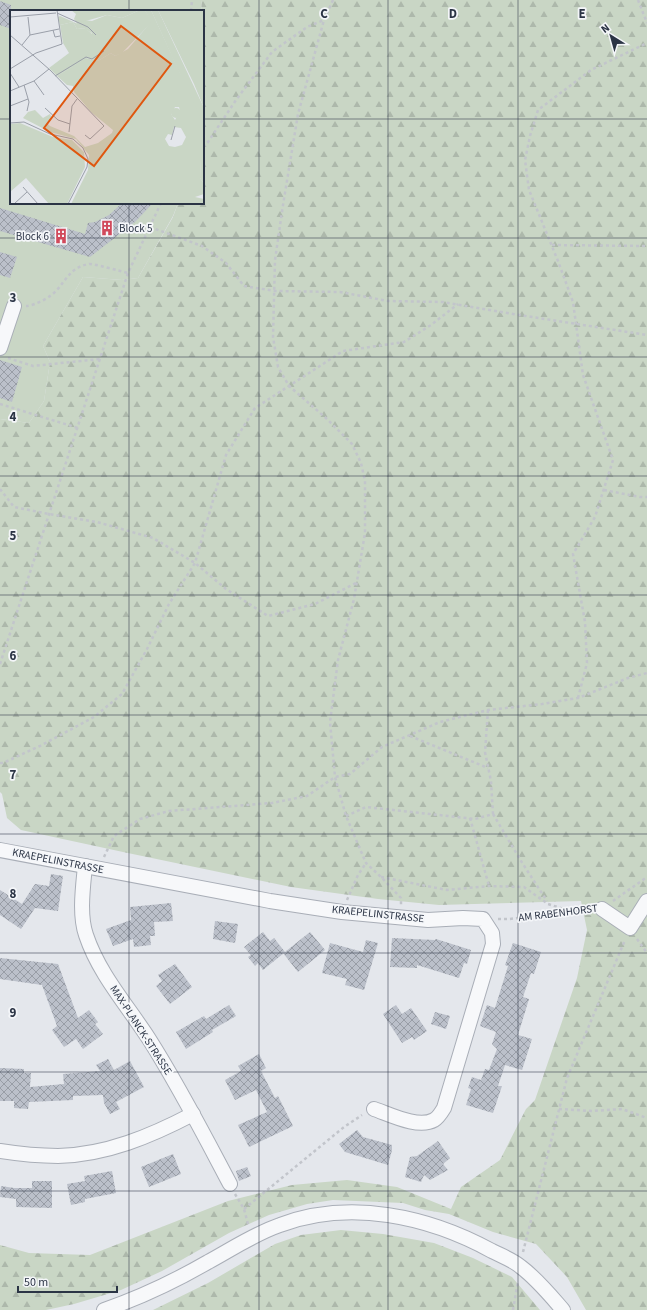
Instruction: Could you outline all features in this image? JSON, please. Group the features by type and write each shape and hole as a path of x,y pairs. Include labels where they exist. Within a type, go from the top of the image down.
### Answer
{"street":[{"path":"3,353 14,306"},
{"name":"KRAEPELINSTRASSE","path":"0,850 270,901 342,912 428,920 464,918 483,919"},
{"name":"MAX-PLANCK-STRASSE","path":"85,866 82,915 85,934 104,974 148,1038 193,1114 230,1184"},
{"path":"602,909 630,928 647,901"},
{"path":"374,1109 417,1124 434,1120 440,1115 444,1108 493,944 492,933 483,919"},
{"path":"0,1151 26,1155 59,1156 92,1153 128,1143 160,1131 193,1114"},
{"path":"104,1310 131,1300 206,1263 252,1236 280,1224 307,1217 335,1213 367,1212 396,1216 445,1229 481,1245 521,1266 545,1288 563,1310"}],"path":[{"path":"191,10 192,0"},
{"path":"333,0 324,20 298,114 275,260 273,337 278,367 289,386 327,419 352,444 361,463 365,481 365,533 354,599 338,660 330,722 335,777 346,816 366,862 401,898 401,918"},
{"path":"638,0 647,22"},
{"path":"204,146 272,52 308,26 324,20"},
{"path":"578,698 587,663 585,622 573,554 595,517 613,460 583,375 573,302 529,190 525,160 530,136 538,110 591,70 647,43"},
{"path":"0,664 128,273 161,204"},
{"path":"150,227 202,246 226,263 244,286 275,291 340,292 388,301 443,302 647,335"},
{"path":"552,246 647,246"},
{"path":"14,306 29,306 41,301 55,292 66,277 75,270 90,263 128,273"},
{"path":"0,763 40,746 94,717 122,694 147,649 169,604 195,563 226,455 255,408 343,351 404,342 431,325 458,304"},
{"path":"3,353 33,366 100,359"},
{"path":"0,404 78,428"},
{"path":"0,489 14,507 98,522 153,538 195,563 226,589 268,616 315,604 357,583"},
{"path":"604,490 647,497"},
{"path":"99,869 114,836 140,819 168,811 272,803 307,796 335,777 350,774 382,747 440,722 488,710 578,698 647,672"},
{"path":"488,710 485,752 491,781 493,814 548,904"},
{"path":"409,736 488,768"},
{"path":"346,816 366,807 475,819 493,814"},
{"path":"470,818 489,886"},
{"path":"342,912 358,875 366,862"},
{"path":"381,877 447,890 489,886 524,887 548,904 573,912"},
{"name":"AM RABENHORST","path":"483,919 509,919 602,909 647,877"},
{"path":"630,928 647,953"},
{"path":"513,1310 524,1246 567,1078 630,928"},
{"path":"244,1209 344,1127 374,1109"},
{"path":"559,1109 592,1111 622,1109 647,1118"},
{"path":"230,1184 244,1209 252,1236"}],"green space":[{"path":"0,0 202,0 201,10 10,10 10,204 178,204 173,216 138,278 122,280 83,277 43,346 50,362 44,401 29,423 0,419"},
{"path":"202,0 647,0 647,1310 586,1310 567,1277 536,1244 493,1232 449,1214 425,1210 403,1203 333,1200 307,1204 269,1215 229,1233 162,1271 121,1290 74,1304 46,1310 0,1310 0,1245 29,1253 90,1255 228,1201 292,1185 347,1180 397,1187 451,1209 461,1187 500,1160 526,1109 535,1100 577,978 587,930 581,901 439,905 378,899 291,887 21,830 7,818 2,794 0,792 0,419 29,423 44,401 50,362 43,346 83,277 122,280 138,278 173,217 178,204 204,204 204,10 201,10"},
{"path":"341,1230 383,1234 434,1243 473,1258 512,1277 540,1310 153,1310 208,1283 275,1244 301,1235"}],"building":[{"path":"0,1 11,5 11,10 10,29 0,25"},
{"path":"121,204 152,204 135,222 90,257 0,231 0,208 85,234 88,223 95,222 109,215"},
{"path":"0,252 17,257 10,278 0,275"},
{"path":"0,360 22,367 12,402 0,398"},
{"path":"51,874 63,876 58,911 35,908 21,929 0,915 0,890 22,904 35,884 49,886"},
{"path":"171,903 173,921 154,922 155,936 150,936 151,945 134,947 133,939 113,946 106,929 131,920 130,907"},
{"path":"215,921 238,924 235,943 213,939"},
{"path":"263,932 270,941 274,938 285,952 310,932 325,950 298,972 283,953 263,970 258,963 255,966 248,957 251,955 244,947"},
{"path":"392,938 436,939 471,950 467,964 464,963 459,978 417,965 417,968 390,967"},
{"path":"366,940 378,943 364,990 345,985 347,979 322,973 330,943 363,952"},
{"path":"513,943 541,952 534,974 531,973 523,997 529,999 518,1035 532,1039 522,1070 505,1065 498,1086 502,1086 493,1113 466,1105 471,1089 468,1088 472,1077 481,1080 485,1069 489,1070 497,1049 492,1044 496,1032 480,1026 487,1005 495,1008 508,966 505,965"},
{"path":"0,958 58,964 78,1018 89,1010 98,1022 95,1024 103,1034 83,1049 76,1039 64,1047 52,1030 57,1026 42,985 0,979"},
{"path":"175,964 192,987 170,1004 156,986 162,981 158,975"},
{"path":"229,1005 236,1016 212,1030 213,1032 186,1049 176,1032 204,1016 206,1019"},
{"path":"396,1005 402,1014 411,1008 427,1031 414,1040 412,1037 402,1043 383,1014"},
{"path":"435,1012 450,1016 446,1029 431,1024"},
{"path":"259,1054 266,1068 261,1071 275,1098 278,1096 293,1126 249,1147 238,1125 267,1112 256,1090 235,1100 225,1080 241,1071 238,1066"},
{"path":"108,1059 114,1070 130,1061 144,1087 116,1102 120,1109 110,1114 104,1103 103,1095 73,1096 73,1100 29,1102 28,1109 14,1108 14,1101 0,1101 0,1068 24,1069 24,1073 31,1073 30,1087 64,1084 63,1074 100,1071 96,1065"},
{"path":"357,1130 363,1137 392,1145 388,1165 345,1152 339,1144"},
{"path":"438,1141 450,1158 443,1164 448,1170 430,1180 424,1175 421,1182 405,1177 410,1157 417,1156"},
{"path":"173,1154 181,1174 149,1187 141,1167"},
{"path":"247,1167 251,1176 239,1181 236,1171"},
{"path":"112,1171 116,1193 85,1199 85,1202 71,1205 67,1184 85,1181 84,1176"},
{"path":"32,1181 52,1181 52,1208 16,1207 16,1199 0,1197 1,1186 32,1188"}],"place":[{"name":"Block 5","path":"107,228"},
{"name":"Block 6","path":"61,236"}]}
